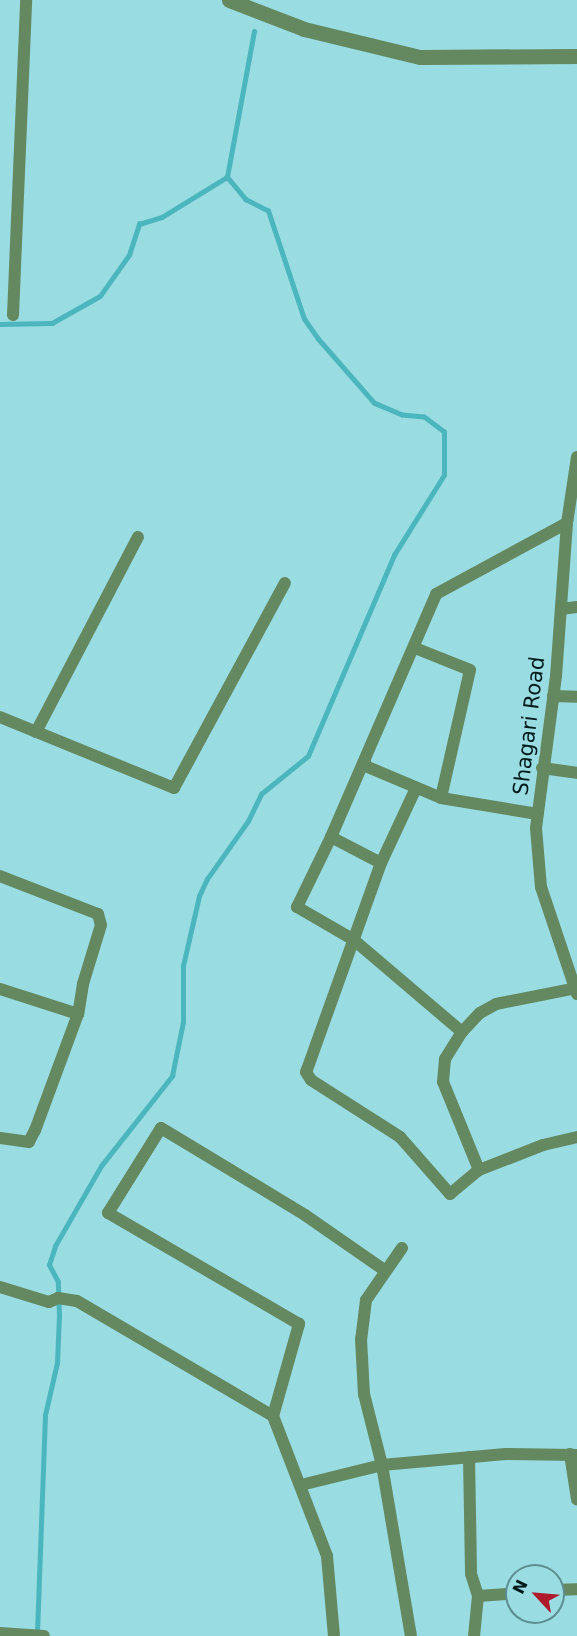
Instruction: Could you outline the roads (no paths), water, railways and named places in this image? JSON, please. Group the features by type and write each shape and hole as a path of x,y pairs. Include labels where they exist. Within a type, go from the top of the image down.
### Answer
{"street":[{"path":"13,315 26,0"},
{"path":"229,0 304,29 420,57 577,56"},
{"name":"Shagari Road","path":"576,990 541,887 538,814 542,768 553,696 567,523 577,457"},
{"path":"462,1032 354,940 297,907 365,761 415,648 436,594 567,523"},
{"path":"36,732 138,537"},
{"path":"0,717 174,788 285,583"},
{"path":"561,609 577,607"},
{"path":"415,648 470,670 441,798"},
{"path":"553,696 577,697"},
{"path":"365,761 363,765 441,798 538,814"},
{"path":"542,768 577,773"},
{"path":"416,788 381,863 306,1072 311,1080 400,1137 450,1194 479,1170 543,1145 577,1137"},
{"path":"331,837 381,863"},
{"path":"0,876 98,914 100,918 78,1014 29,1142 0,1138"},
{"path":"0,989 78,1014"},
{"path":"479,1170 443,1082 445,1059 462,1032 480,1013 496,1004 576,990"},
{"path":"273,1416 299,1324 108,1213 161,1128 304,1215 384,1270"},
{"path":"402,1248 384,1270 366,1300 361,1340 364,1395 382,1465 411,1636"},
{"path":"0,1287 49,1302 58,1298 77,1301 273,1416 327,1556 334,1636"},
{"path":"301,1485 382,1465 469,1457 574,1455 577,1499"},
{"path":"469,1457 471,1574 478,1596 474,1636"},
{"path":"478,1596 505,1594"},
{"path":"0,1633 38,1635"}],"waterway":[{"path":"0,324 52,323 100,296 129,255 139,224 162,217 227,177 254,31"},
{"path":"37,1633 45,1415 57,1363 58,1282 49,1265 55,1246 101,1166 172,1076 183,1022 183,966 199,896 207,879 248,821 261,794 308,756 394,555 444,475 444,432 424,417 402,415 374,403 318,339 304,319 268,211 246,200 227,177"}]}
